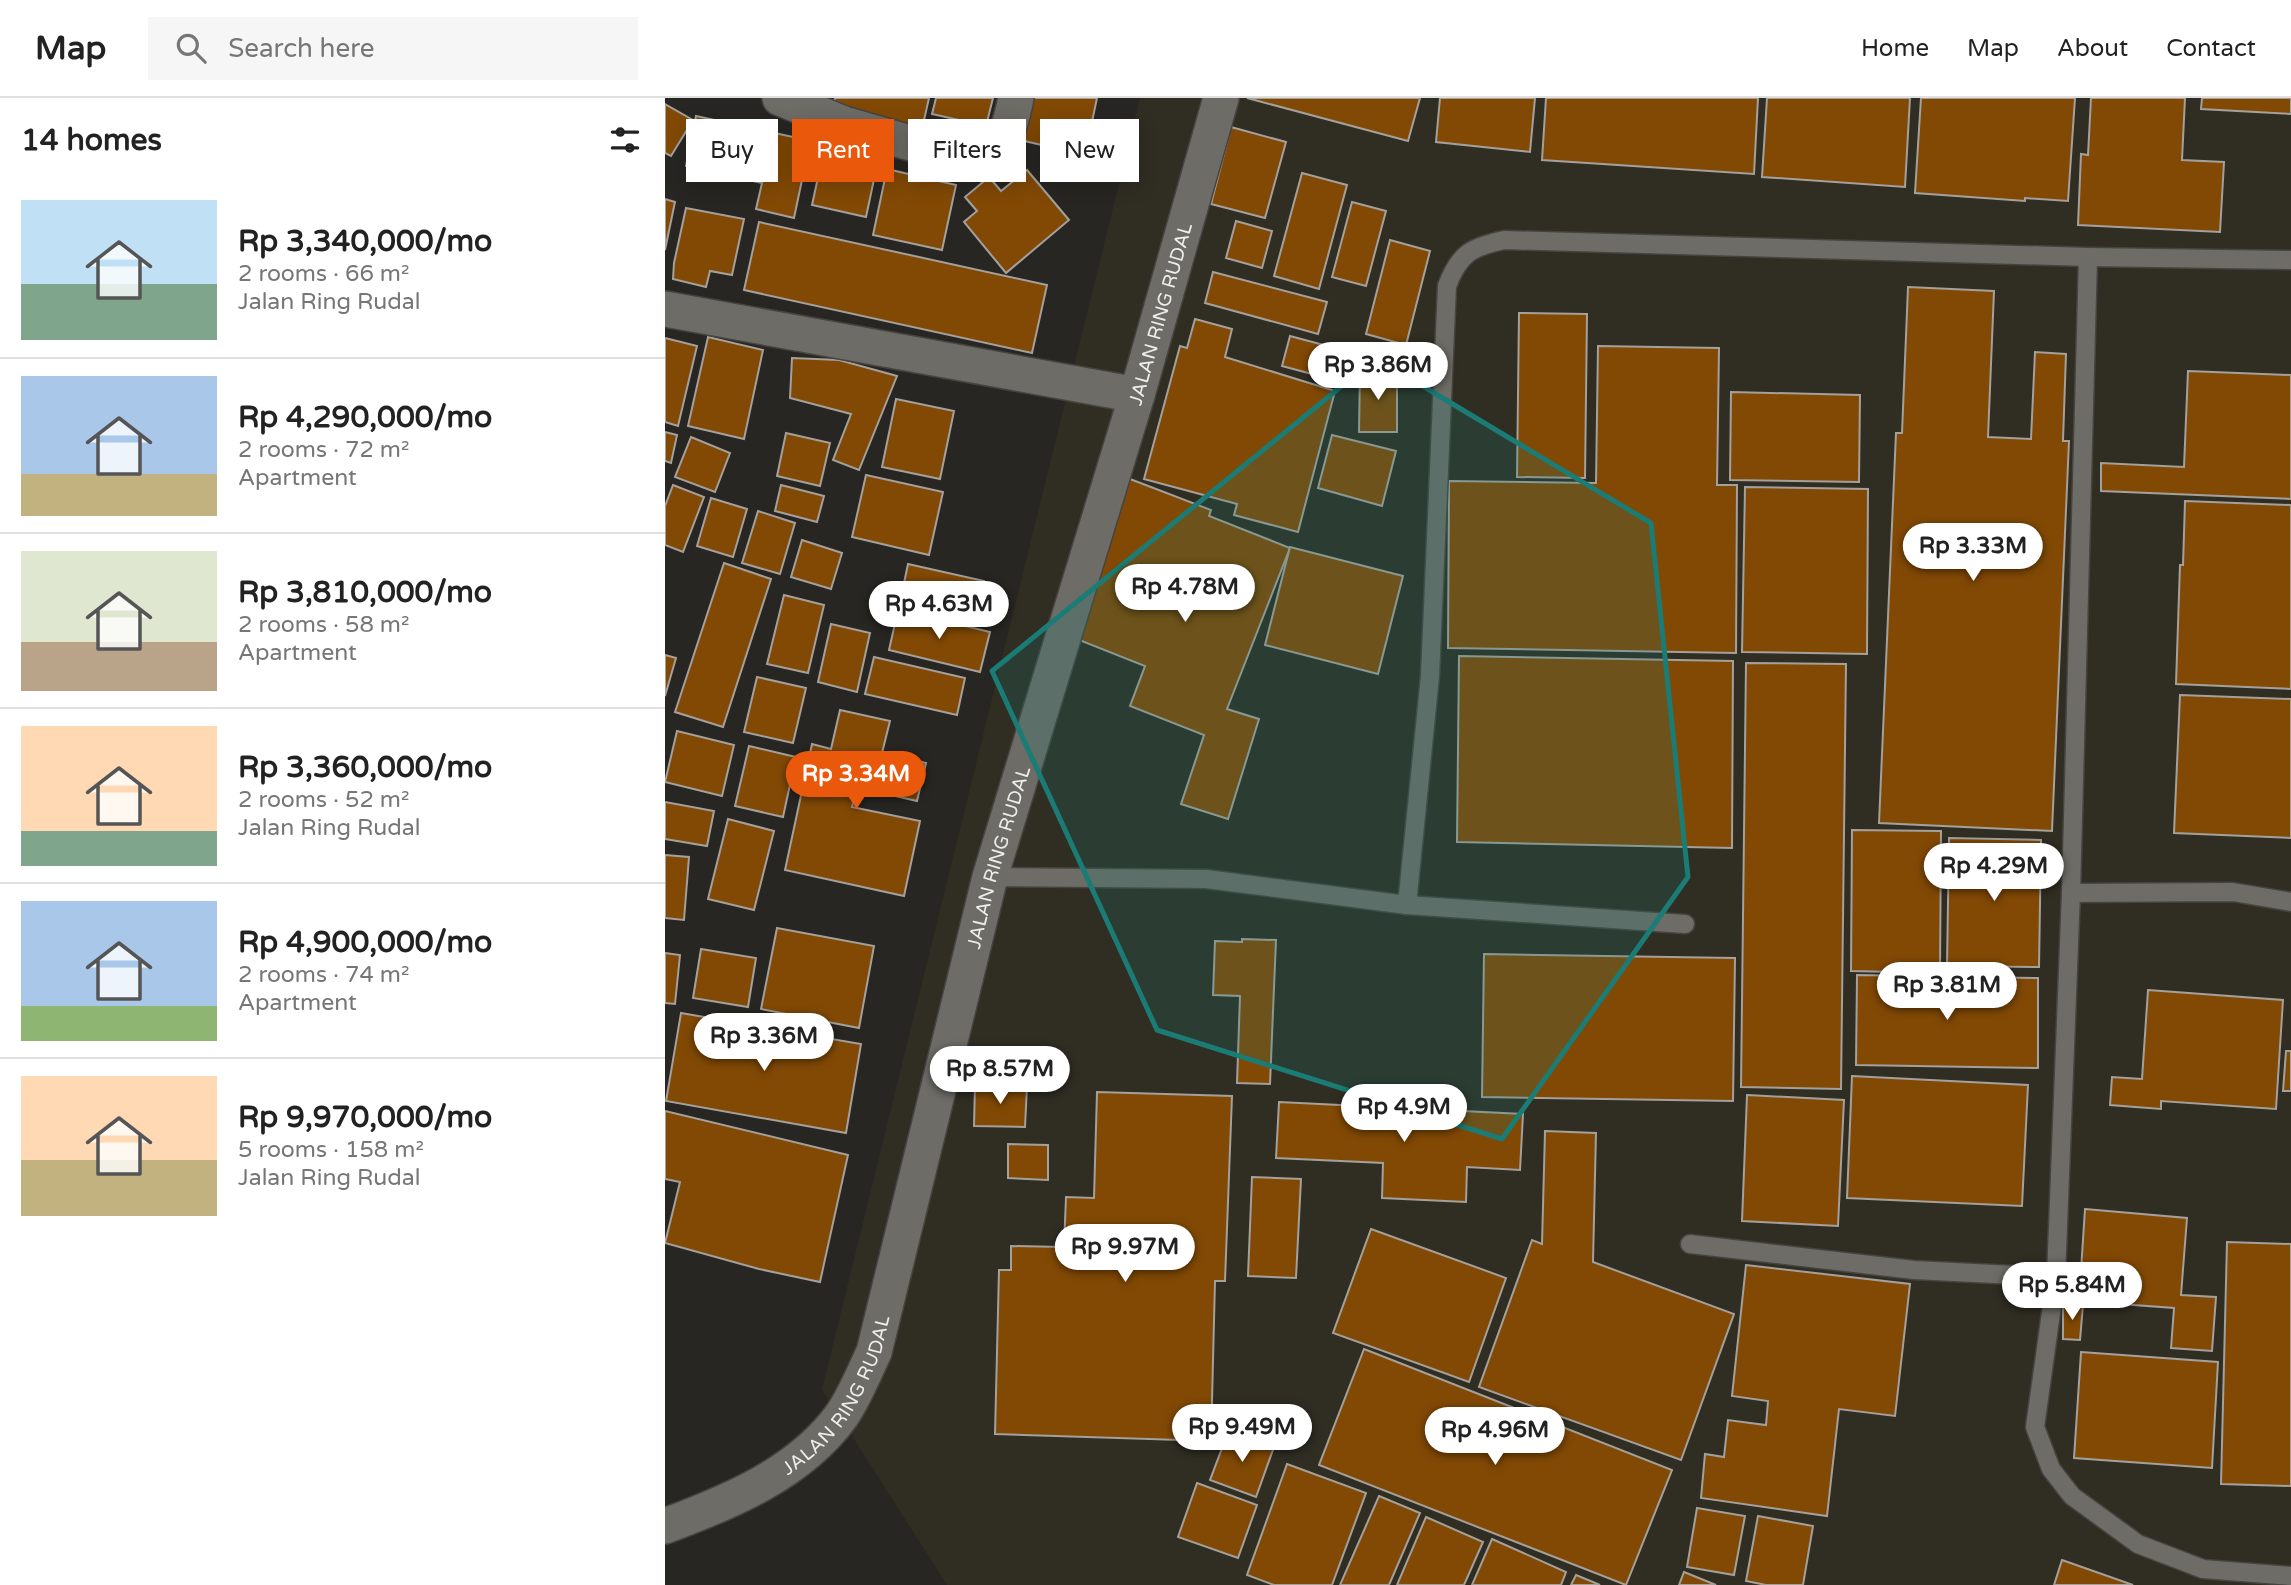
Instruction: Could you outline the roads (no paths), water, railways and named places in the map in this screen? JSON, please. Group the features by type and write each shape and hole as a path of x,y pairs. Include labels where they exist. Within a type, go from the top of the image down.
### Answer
{"street":[{"path":"780,98 844,124 972,161 989,159 1003,144 1016,98"},
{"name":"JALAN RING RUDAL","path":"665,1526 709,1510 784,1471 814,1446 842,1415 874,1352 990,877 1137,395 1221,98"},
{"path":"665,309 1137,395"}],"lane":[{"path":"1407,905 1430,676 1447,286 1454,268 1466,253 1483,244 1504,240 2088,257 2291,260"},
{"path":"2088,257 2071,893 2056,1277 2035,1427 2051,1469 2072,1496 2138,1544 2203,1569 2291,1576"},
{"path":"990,877 1206,879 1407,905 1685,924"},
{"path":"2071,893 2233,892 2291,902"},
{"path":"1690,1244 1914,1270 2056,1277"}]}
